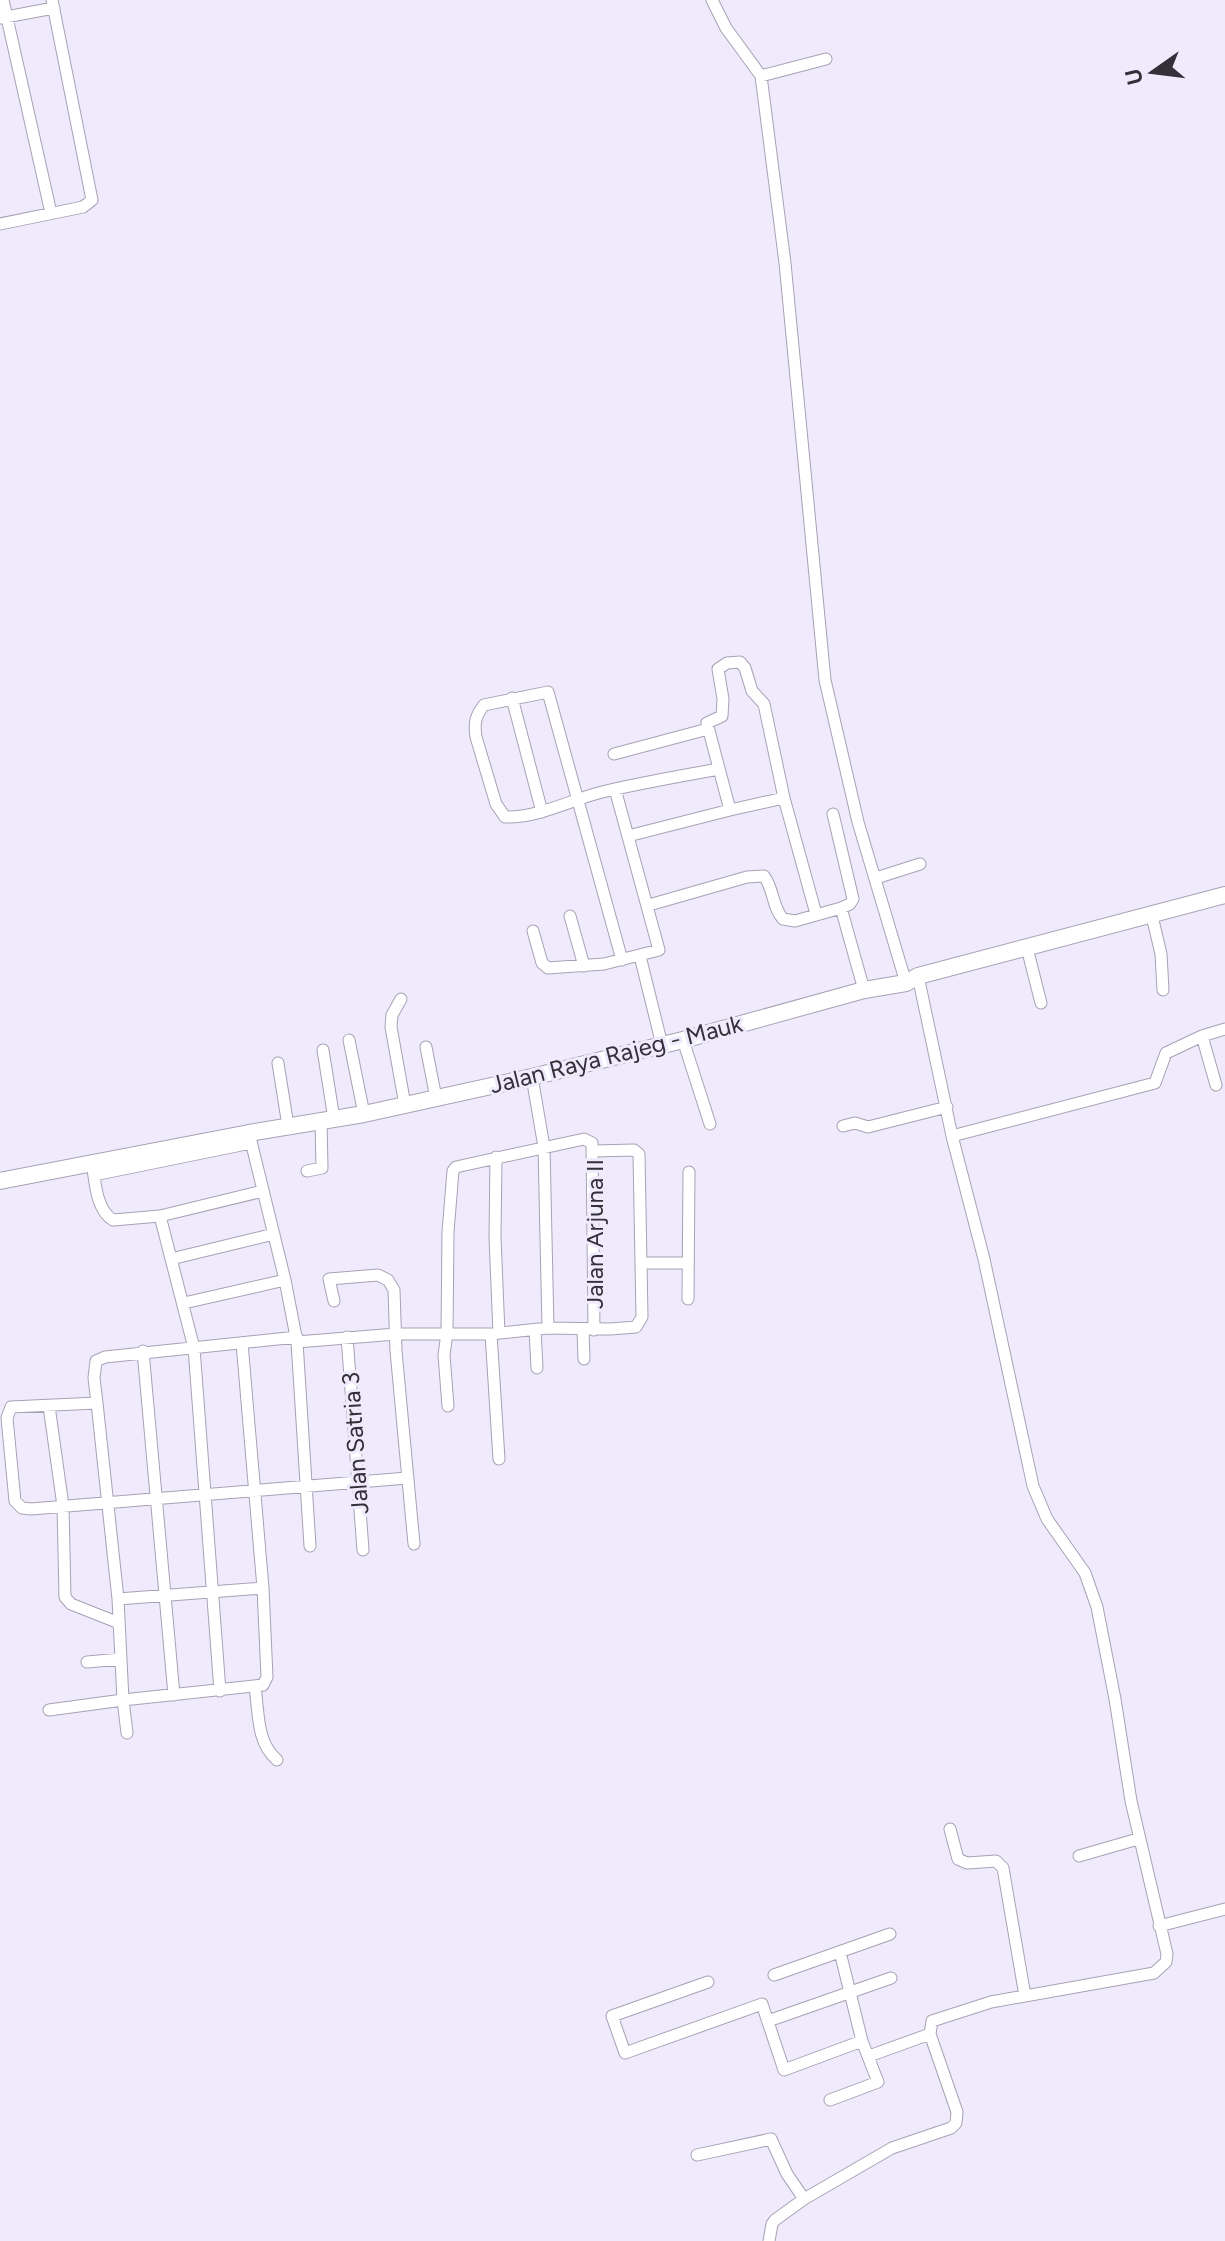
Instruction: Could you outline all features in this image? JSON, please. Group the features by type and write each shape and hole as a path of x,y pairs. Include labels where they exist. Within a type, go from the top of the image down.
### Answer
{"main road":[{"name":"Jalan Raya Rajeg - Mauk","path":"0,1181 93,1169 532,1077 683,1040 1225,895"}],"street":[{"path":"3,0 3,18 51,213"},
{"path":"712,0 726,28 761,76 785,263 825,680 855,808 912,979 947,1107 984,1259 1033,1486 1047,1519 1085,1573 1097,1607 1138,1839 1167,1954 1166,1962 1154,1973 991,2002 932,2021 930,2034 957,2112 956,2123 951,2128 892,2148 804,2199 775,2220 769,2241"},
{"path":"1,221 83,207 92,200 53,4 3,18"},
{"path":"761,76 826,59"},
{"path":"730,810 708,729 709,721 722,716 719,667 740,662 752,691 764,704 784,798 816,914"},
{"path":"622,960 576,800 548,692 484,705 478,712 476,737 500,813 505,817 542,812 576,800 615,789 719,769"},
{"path":"512,698 542,812"},
{"path":"614,754 708,729"},
{"path":"533,931 544,967 584,966 655,953 659,945 615,789"},
{"path":"628,836 784,798"},
{"path":"649,905 760,875 768,880 776,910 783,919 795,921 850,904 853,899 833,814"},
{"path":"876,878 920,864"},
{"path":"841,908 864,990"},
{"path":"570,916 584,966"},
{"path":"1152,916 1159,942 1163,990"},
{"path":"1027,948 1041,1003"},
{"path":"640,956 662,1045"},
{"path":"401,999 392,1015 391,1027 405,1105"},
{"path":"952,1136 1155,1083 1166,1053 1225,1029"},
{"path":"1202,1036 1216,1085"},
{"path":"349,1040 364,1114"},
{"path":"683,1040 710,1124"},
{"path":"426,1047 436,1098"},
{"path":"307,1171 322,1168 327,1120 323,1050"},
{"path":"278,1063 288,1126"},
{"path":"532,1077 544,1147 548,1328"},
{"path":"843,1126 855,1123 868,1127 947,1107"},
{"path":"250,1138 297,1339 310,1546"},
{"path":"127,1733 118,1599 94,1369 96,1361 143,1351 297,1339 396,1334 447,1333 495,1334 548,1328 627,1329 642,1317 639,1154 634,1150 591,1146 544,1147 462,1164 453,1171 448,1232 447,1333 444,1355 448,1406"},
{"name":"Jalan Arjuna II","path":"584,1359 589,1330 591,1146"},
{"path":"496,1157 495,1334 499,1459"},
{"path":"93,1169 102,1208 113,1220 160,1216 263,1191"},
{"path":"688,1299 689,1172"},
{"path":"160,1216 194,1348 220,1691"},
{"path":"171,1259 274,1234"},
{"path":"641,1263 688,1263"},
{"path":"334,1301 329,1279 374,1275 390,1282 394,1290 414,1544"},
{"path":"184,1303 285,1280"},
{"path":"535,1330 537,1368"},
{"name":"Jalan Satria 3","path":"347,1337 363,1550"},
{"path":"49,1710 255,1687 265,1683 263,1588 242,1343"},
{"path":"143,1351 174,1695"},
{"path":"97,1403 15,1405 8,1411 13,1492 15,1501 22,1508 407,1478"},
{"path":"49,1406 63,1506 65,1597 71,1604 119,1623"},
{"path":"118,1599 263,1588"},
{"path":"87,1662 121,1659"},
{"path":"255,1687 264,1745 277,1760"},
{"path":"950,1829 958,1859 967,1863 996,1861 1003,1868 1025,1996"},
{"path":"1079,1856 1138,1839"},
{"path":"1159,1926 1225,1909"},
{"path":"774,1975 890,1934"},
{"path":"830,2100 878,2082 862,2041 840,1952"},
{"path":"768,2021 891,1978"},
{"path":"708,1982 612,2016 625,2053 762,2004 784,2070 862,2041"},
{"path":"869,2056 930,2034"},
{"path":"697,2155 771,2139 787,2174 804,2199"}]}
